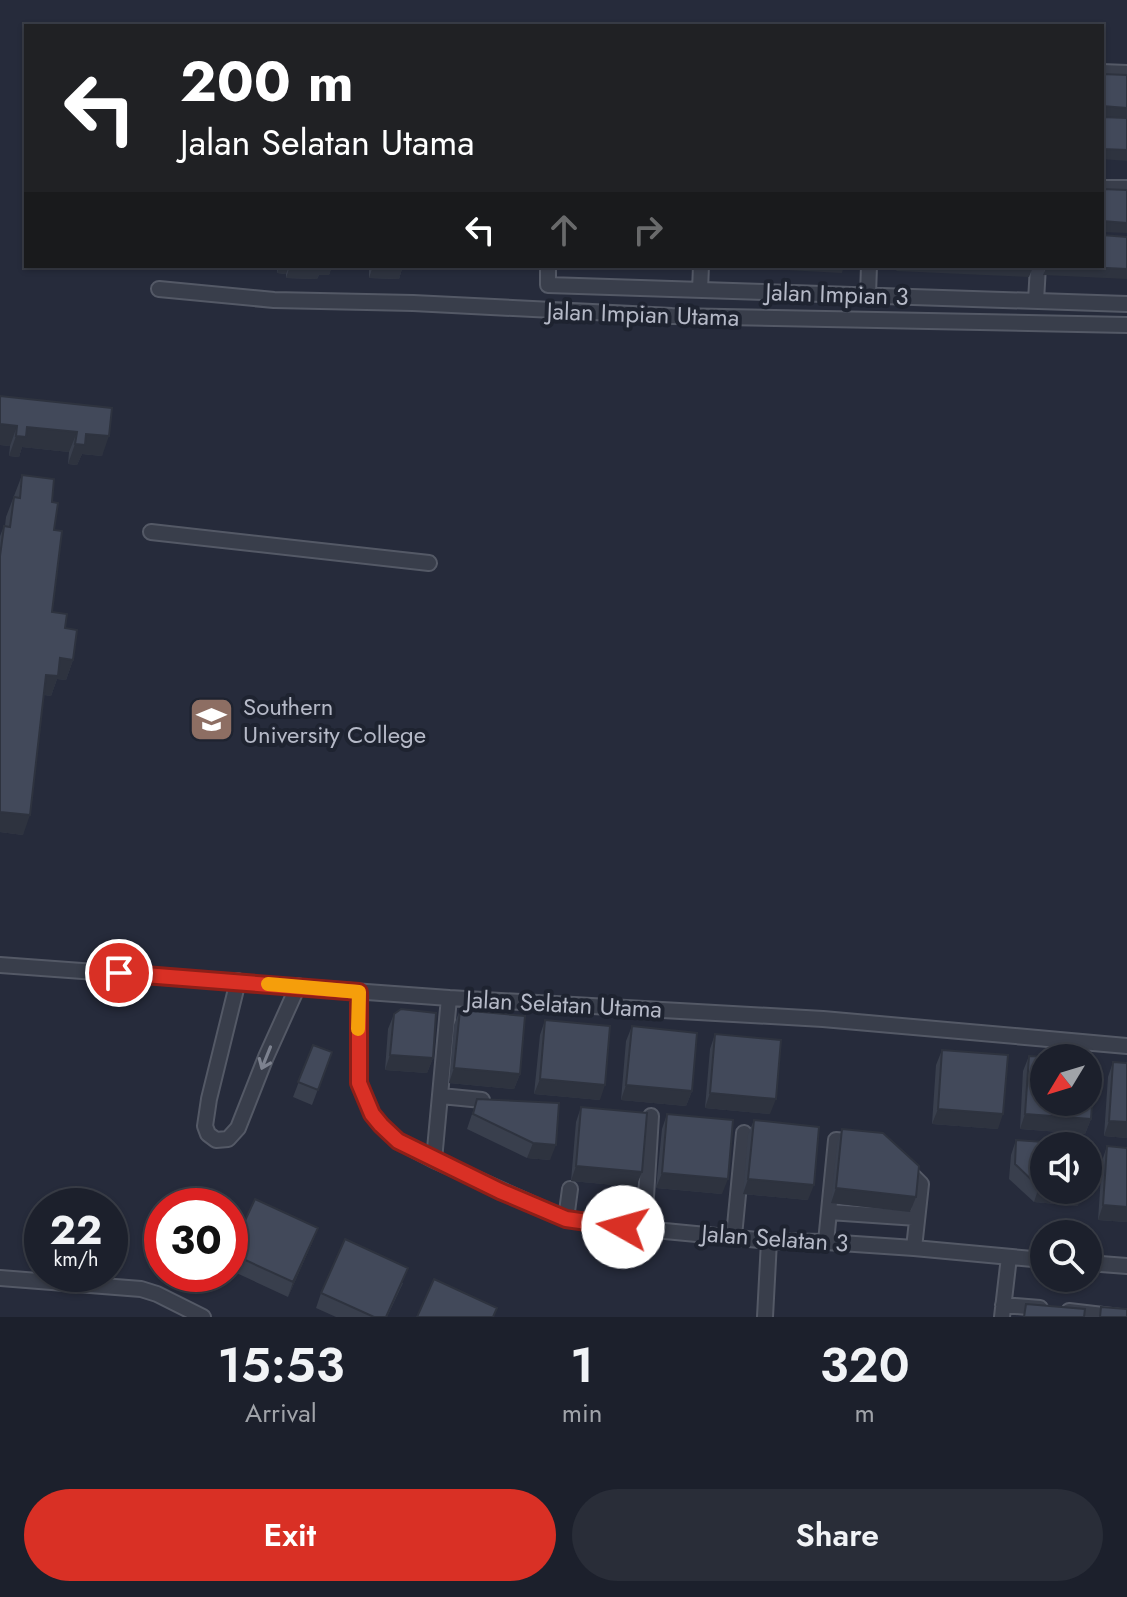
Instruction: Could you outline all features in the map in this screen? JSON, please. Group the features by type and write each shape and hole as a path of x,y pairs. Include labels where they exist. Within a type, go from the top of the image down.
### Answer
{"street":[{"path":"1104,72 1127,73"},
{"path":"1104,188 1127,188"},
{"name":"Jalan Impian 3","path":"548,268 548,285 1127,304"},
{"path":"700,290 701,268"},
{"path":"868,295 869,268"},
{"path":"1036,301 1038,268"},
{"name":"Jalan Impian Utama","path":"159,289 274,300 385,302 672,316 1127,325"},
{"path":"151,532 429,563"},
{"name":"Jalan Selatan Utama","path":"0,965 449,998 823,1019 1127,1046"},
{"path":"238,981 205,1126 208,1134 216,1140 228,1139 238,1128 298,986"},
{"name":"Jalan Selatan 3","path":"359,992 359,1083 372,1114 381,1125 398,1141 434,1160 566,1219 769,1241 914,1248 1030,1259"},
{"path":"434,1160 449,998"},
{"path":"441,1096 482,1100"},
{"path":"644,1229 651,1116"},
{"path":"734,1236 744,1133"},
{"path":"826,1242 836,1140 865,1143"},
{"path":"899,1163 921,1184 914,1248"},
{"path":"566,1219 570,1189"},
{"path":"829,1212 917,1218"},
{"path":"765,1317 769,1241"},
{"path":"1009,1257 1002,1311 1120,1317"},
{"path":"1102,1264 1127,1266"},
{"path":"0,1278 141,1289 203,1317"}],"building":[{"path":"1104,74 1127,75 1127,108 1104,106"},
{"path":"1104,117 1127,118 1127,150 1104,149"},
{"path":"1104,189 1127,190 1127,223 1104,221"},
{"path":"1104,235 1127,237 1127,269 1104,268"},
{"path":"0,396 112,408 109,436 86,434 85,445 75,444 77,432 27,427 26,437 16,436 17,426 0,424"},
{"path":"22,475 54,479 52,502 58,503 54,530 62,531 52,612 67,614 65,628 77,630 73,660 60,658 58,676 46,675 30,815 0,812 0,556 4,526 10,527 14,497 20,498"},
{"path":"401,1009 436,1013 433,1058 390,1055 394,1014"},
{"path":"460,1010 525,1016 520,1074 454,1068"},
{"path":"545,1020 610,1026 605,1085 540,1079"},
{"path":"632,1026 697,1033 692,1091 626,1085"},
{"path":"715,1034 781,1040 776,1099 710,1093"},
{"path":"313,1045 332,1052 318,1090 298,1082"},
{"path":"942,1050 1008,1055 1003,1114 938,1109"},
{"path":"1029,1056 1030,1056 1030,1114 1025,1114"},
{"path":"1113,1062 1127,1063 1127,1122 1109,1121"},
{"path":"477,1099 559,1103 556,1145 533,1143 473,1114"},
{"path":"581,1107 647,1113 642,1172 576,1166"},
{"path":"667,1114 733,1120 728,1179 662,1173"},
{"path":"1051,1116 1091,1116 1091,1119"},
{"path":"754,1120 819,1127 814,1185 748,1179"},
{"path":"842,1129 883,1133 919,1166 916,1197 836,1188"},
{"path":"1016,1140 1030,1141 1030,1178 1015,1164"},
{"path":"1107,1146 1127,1148 1127,1207 1103,1205"},
{"path":"255,1199 318,1228 293,1282 248,1261 248,1214"},
{"path":"345,1239 408,1268 386,1317 374,1317 321,1293"},
{"path":"434,1279 497,1308 493,1317 417,1317"},
{"path":"1026,1304 1085,1309 1084,1317 1024,1317"},
{"path":"1101,1307 1127,1309 1127,1317 1100,1317"}],"slow traffic":[{"path":"268,984 359,992 358,1029"}],"place":[{"name":"Southern University College","path":"212,720"}],"route":[{"path":"119,973 359,992 359,1083 372,1114 398,1141 566,1219 623,1227"}]}
